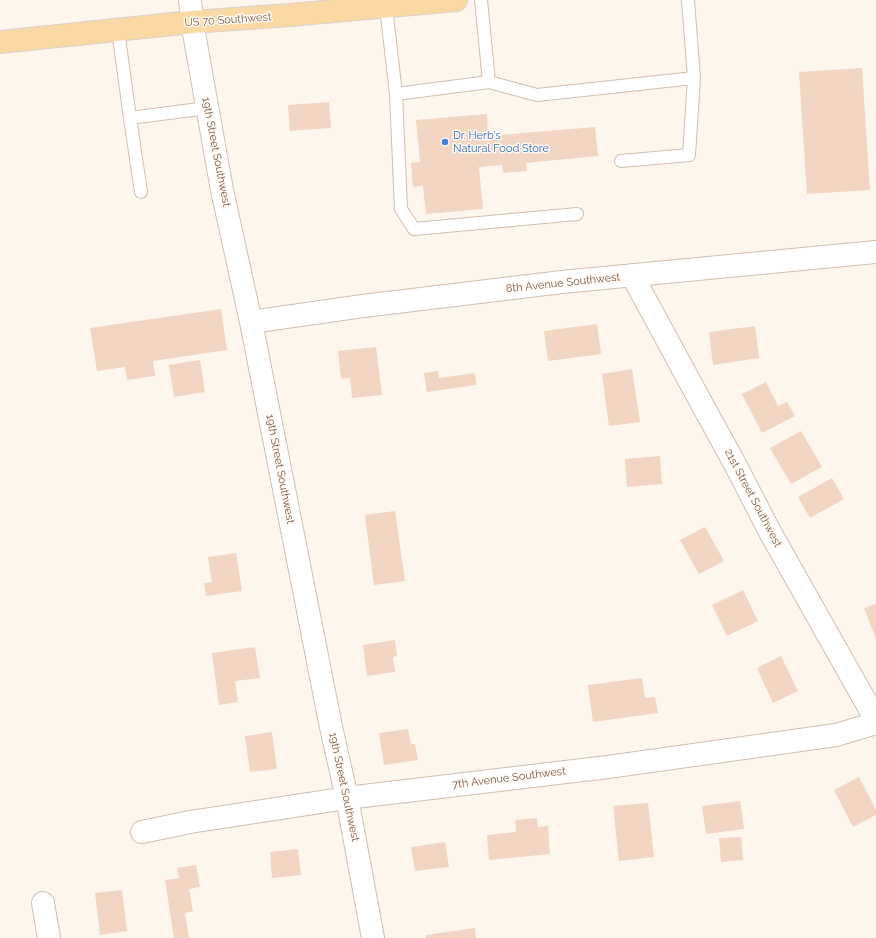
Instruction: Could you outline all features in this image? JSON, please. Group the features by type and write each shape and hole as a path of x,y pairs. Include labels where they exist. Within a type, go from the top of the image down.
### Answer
{"main road":[{"name":"US 70 Southwest","path":"0,42 192,22 456,0"}],"street":[{"name":"19th Street Southwest","path":"190,0 192,22 222,190 251,322 331,727 347,798 373,938"},
{"name":"8th Avenue Southwest","path":"251,322 363,306 562,282 876,252"},
{"name":"21st Street Southwest","path":"632,275 696,396 736,466 770,532 876,720"},
{"name":"7th Avenue Southwest","path":"142,832 190,822 347,798 608,767 836,735 876,723"},
{"path":"44,903 49,938"}],"lane":[{"path":"481,0 489,82"},
{"path":"621,161 688,155 694,78 688,0"},
{"path":"386,7 396,94 401,209 414,229 577,214"},
{"path":"118,30 141,192"},
{"path":"396,94 489,82 538,95 694,78"},
{"path":"130,118 208,108"}],"building":[{"path":"862,68 870,190 807,194 799,72"},
{"path":"329,102 331,128 290,131 288,105"},
{"path":"487,114 488,136 595,127 598,156 526,163 527,171 503,173 502,165 479,167 483,209 426,214 423,186 413,187 411,163 420,162 416,120"},
{"path":"221,309 227,350 153,361 155,376 127,380 125,367 97,371 90,328"},
{"path":"597,324 601,354 548,361 544,331"},
{"path":"755,326 759,358 713,365 709,332"},
{"path":"376,347 382,395 352,398 350,378 341,379 338,351"},
{"path":"200,360 205,392 174,397 169,365"},
{"path":"632,369 640,422 609,426 602,374"},
{"path":"438,371 439,378 475,373 476,385 427,392 424,373"},
{"path":"766,382 778,406 787,402 795,416 762,433 742,394"},
{"path":"801,431 822,467 791,484 770,448"},
{"path":"660,456 662,484 627,487 625,459"},
{"path":"832,478 844,499 810,518 798,497"},
{"path":"395,511 405,581 374,585 365,515"},
{"path":"705,527 724,561 699,574 680,540"},
{"path":"236,553 242,591 206,596 204,583 212,582 208,557"},
{"path":"743,590 758,621 727,636 712,605"},
{"path":"876,604 876,639 864,608"},
{"path":"395,640 397,656 393,657 395,672 367,676 363,645"},
{"path":"255,647 260,678 235,681 238,702 219,705 212,653"},
{"path":"781,656 798,691 773,703 757,668"},
{"path":"642,678 645,698 655,697 658,713 593,722 588,685"},
{"path":"408,729 411,744 415,744 418,760 384,765 379,733"},
{"path":"272,732 277,769 250,772 245,736"},
{"path":"859,777 876,810 876,815 853,827 834,790"},
{"path":"740,801 744,829 706,834 702,806"},
{"path":"648,803 654,857 619,861 613,806"},
{"path":"537,818 538,827 548,826 550,854 489,860 487,835 516,832 515,820"},
{"path":"741,837 743,860 721,862 719,838"},
{"path":"445,842 449,867 415,871 411,847"},
{"path":"298,849 301,875 272,878 270,852"},
{"path":"196,865 200,887 189,889 193,911 185,913 189,938 174,938 165,880 179,878 177,868"},
{"path":"122,890 127,931 100,935 95,893"},
{"path":"475,928 476,938 426,938 426,935"}],"place":[{"name":"Dr. Herb's Natural Food Store","path":"445,142"}]}
